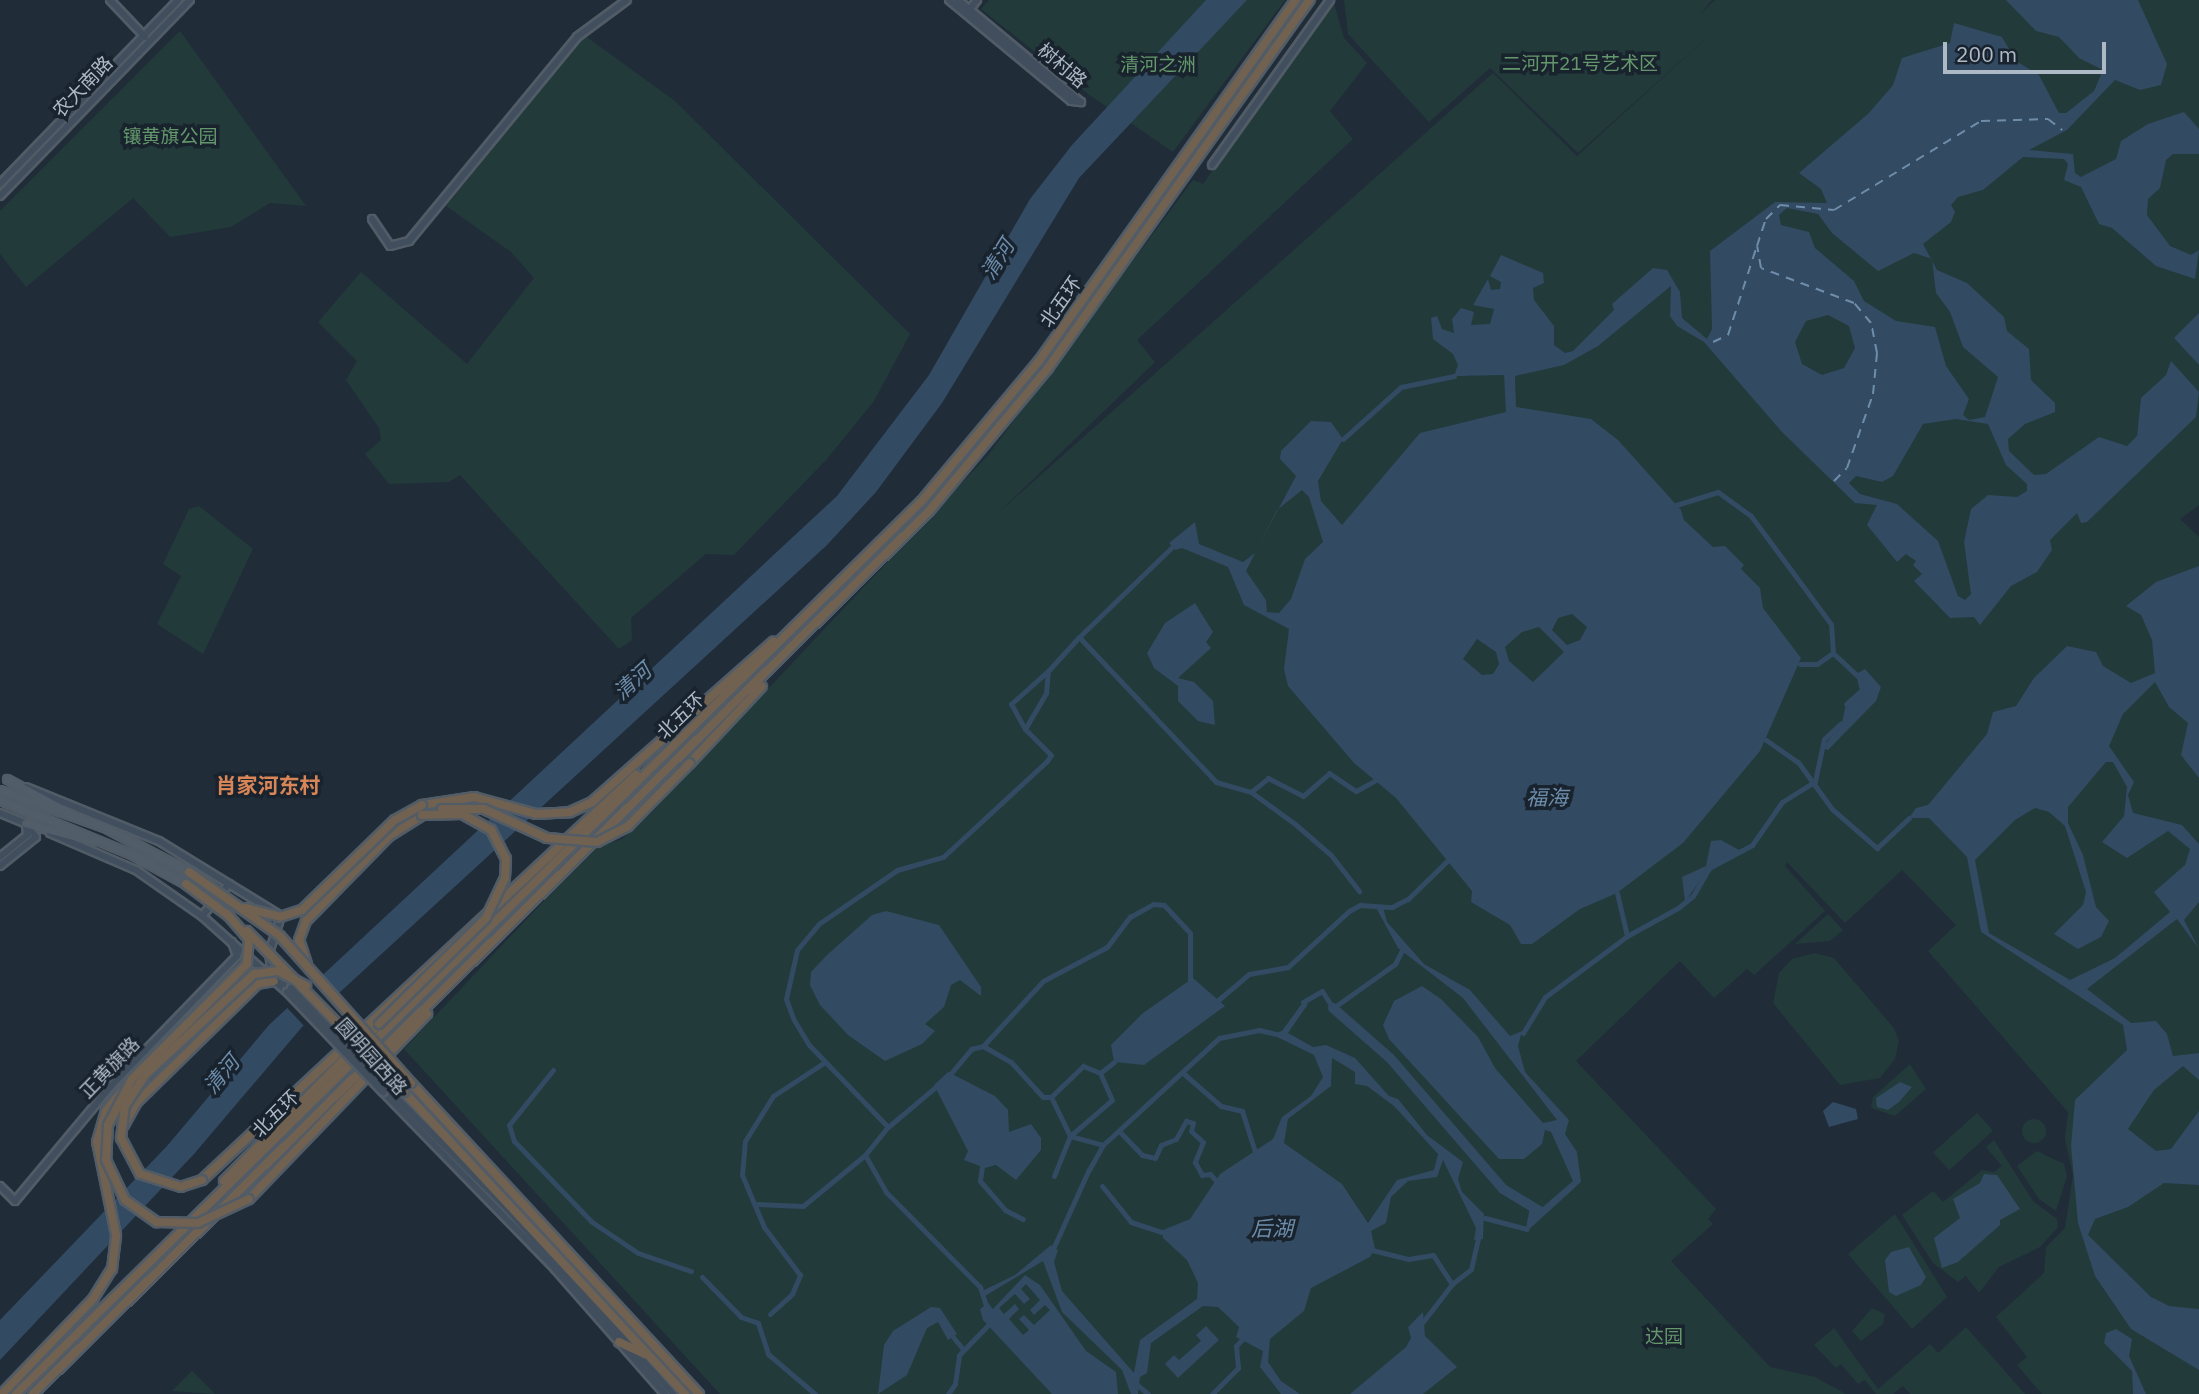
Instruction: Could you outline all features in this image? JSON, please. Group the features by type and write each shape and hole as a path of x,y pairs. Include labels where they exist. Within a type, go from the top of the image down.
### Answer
{"highway":[{"name":"北五环","path":"16,1394 826,598 974,444 1296,0"},
{"name":"北五环","path":"33,1394 836,607 929,511 1032,388 1310,0"},
{"path":"236,906 291,916 395,820 439,800 474,797 536,814 570,813 592,802 826,598"},
{"path":"314,976 300,946 306,921 389,836 422,814 468,806 547,838 597,842 628,827 836,607"},
{"path":"306,986 266,971 242,983 145,1075 125,1106 121,1138 131,1165 149,1180 181,1187 202,1180 490,906 702,717"},
{"path":"158,1252 486,918 505,878 500,842 478,819 448,812 422,814"},
{"name":"圆明园西路","path":"190,872 279,936 699,1394"},
{"name":"圆明园西路","path":"186,884 227,914 306,986 685,1394"},
{"path":"2,1394 93,1299 112,1269 116,1235 97,1142 106,1111 132,1079 247,964 249,939 227,914"},
{"path":"132,1079 105,1141 111,1175 125,1200 158,1222 178,1225 218,1218 249,1199 505,930"},
{"path":"121,1138 136,1103 257,984 274,981"},
{"path":"619,1342 651,1357"}],"main road":[{"path":"4,778 69,814"},
{"name":"圆明园西路","path":"0,790 69,814 190,872"},
{"name":"圆明园西路","path":"0,800 131,854 186,884"},
{"path":"25,823 131,854"}],"street":[{"path":"110,0 146,39"},
{"name":"农大南路","path":"0,196 146,39 178,0"},
{"name":"农大南路","path":"0,184 146,39 190,0"},
{"path":"372,219 390,246 409,241 586,29 627,0"},
{"name":"树村路","path":"948,0 968,12 1081,102 1071,101 968,12 958,0"},
{"path":"968,12 977,0"},
{"path":"1212,165 1330,0"},
{"path":"4,778 111,818 281,916 270,953 254,962"},
{"name":"圆明园西路","path":"0,813 136,870 202,916 274,981 289,990"},
{"path":"0,857 27,835 25,823"},
{"path":"0,866 36,837 25,823"},
{"path":"202,916 229,884"},
{"name":"正黄旗路","path":"0,1186 15,1201 111,1086 237,956 232,942"},
{"name":"圆明园西路","path":"270,953 271,970 503,1214 665,1394"},
{"name":"圆明园西路","path":"398,1105 508,1210 673,1394"}],"green space":[{"name":"清河之洲","path":"989,0 1285,0 1173,152 1088,94 981,9"},
{"path":"1333,0 1344,38 1367,63 1330,111 1353,139 1137,340 1155,362 998,513 1493,73 1577,156 1713,32 1578,153 1490,68 1429,122 1348,34 1344,0 1712,0 1700,14 1715,0 2199,0 2199,505 2180,519 2199,537 2199,1394 2042,1394 2017,1365 2027,1357 1996,1317 2044,1273 2046,1247 2065,1228 2073,1175 2065,1139 2068,1112 1928,951 1956,925 1902,870 1845,923 1787,862 1785,866 1825,911 1754,975 1747,969 1714,998 1680,961 1576,1061 1716,1209 1708,1219 1713,1224 1671,1261 1770,1367 1815,1377 1846,1394 720,1394 404,1049 593,849 622,839 652,812 989,454 1193,180 1203,184"},
{"name":"镶黄旗公园","path":"180,31 306,206 270,203 231,227 170,237 133,198 26,287 0,254 0,211"},
{"path":"584,35 675,101 910,334 874,401 827,459 734,555 706,554 631,618 632,640 619,649 460,475 449,482 389,484 365,454 381,440 379,428 346,380 357,361 318,322 361,272 467,364 534,278 511,252 446,206"},
{"path":"199,506 253,549 203,654 157,624 181,576 163,564 189,509"},
{"path":"1828,914 1843,930 1830,941 1795,944"},
{"path":"1815,953 1834,958 1894,1028 1899,1041 1895,1059 1880,1078 1840,1085 1773,1003 1779,973 1792,959"},
{"path":"1910,1064 1926,1089 1895,1116 1871,1108 1873,1097"},
{"path":"1977,1113 1993,1131 1949,1170 1933,1152"},
{"path":"2034,1119 2043,1122 2046,1131 2043,1140 2034,1143 2025,1140 2022,1131 2025,1122"},
{"path":"1994,1140 2033,1201 2057,1219 2058,1227 2040,1247 1999,1267 1979,1293 1966,1276 1958,1282 1933,1263 1902,1215 1933,1191 1943,1202 1982,1170 1994,1172 2002,1166 1986,1147"},
{"path":"2037,1151 2064,1164 2067,1176 2056,1211 2039,1199 2017,1166"},
{"path":"1895,1214 1947,1297 1912,1329 1848,1254"},
{"path":"1872,1308 1885,1314 1883,1324 1861,1341 1852,1331"},
{"path":"1966,1327 2025,1394 1910,1394 1903,1386 1893,1394 1876,1394 1865,1380 1858,1384 1841,1364 1836,1368 1814,1345 1834,1328 1878,1389 1930,1344 1938,1353"},
{"path":"192,1371 215,1394 172,1391"}],"water":[{"name":"清河","path":"1206,0 1247,0 1079,178 942,403 876,492 827,545 302,1027 194,1154 0,1360 0,1320 167,1146 269,1025 837,496 929,375 1030,199 1072,145"},
{"name":"福海","path":"2006,0 2138,0 2167,64 2161,85 2140,90 2115,80 2067,130 2029,150 2073,154 2075,173 2081,177 2116,159 2121,141 2148,124 2184,112 2199,129 2199,154 2173,154 2166,160 2160,188 2148,199 2147,215 2170,246 2191,255 2199,250 2195,279 2156,266 2112,228 2099,224 2081,187 2064,180 2068,164 2064,159 2023,157 1983,190 1958,197 1951,205 1955,212 1951,222 1923,244 1931,259 1914,253 1878,271 1832,233 1818,214 1787,208 1779,215 1781,225 1809,232 1815,248 1854,281 1864,301 1896,321 1935,327 1946,366 1969,399 1963,415 1969,420 1985,417 1998,377 1963,347 1950,312 1936,293 1932,261 1937,270 1967,283 2004,317 2007,331 2029,349 2031,380 2055,403 2055,412 2025,424 2008,439 2009,451 2034,475 2046,474 2099,437 2127,446 2137,436 2141,398 2166,375 2171,361 2199,392 2196,417 2087,522 2081,523 2077,513 2050,540 2052,550 2037,572 2011,586 1980,625 1974,617 1950,618 1914,581 1922,574 1913,565 1916,561 1906,554 1897,562 1867,525 1877,505 1855,503 1781,431 1704,342 1677,326 1670,316 1671,286 1598,346 1564,365 1515,376 1516,407 1591,419 1618,440 1681,510 1684,520 1713,547 1725,546 1744,565 1741,569 1760,588 1763,608 1801,658 1760,751 1683,843 1617,893 1580,909 1532,944 1521,944 1510,925 1471,902 1472,891 1396,798 1354,763 1288,686 1284,669 1289,629 1244,605 1228,567 1182,548 1175,550 1169,543 1195,522 1199,544 1243,562 1255,553 1246,571 1266,600 1267,612 1279,613 1291,599 1305,559 1323,542 1309,497 1302,490 1279,509 1296,476 1280,459 1281,451 1311,421 1331,422 1343,439 1318,481 1321,501 1342,525 1420,433 1506,412 1504,375 1454,376 1458,365 1453,354 1433,339 1431,318 1437,316 1442,329 1454,333 1452,319 1461,308 1474,312 1471,325 1490,324 1494,309 1473,305 1488,279 1491,290 1500,289 1501,282 1490,276 1501,255 1543,273 1544,283 1533,288 1534,300 1554,326 1554,345 1565,353 1573,351 1614,310 1612,304 1653,268 1667,270 1680,292 1682,318 1707,339 1712,329 1710,251 1775,202 1827,203 1821,189 1799,173 1869,113 1893,85 1902,58 1950,43 1954,23 2002,37 2016,61 2039,75 2059,113 2066,113 2094,91 2103,70 2079,58 2059,37 2036,31","holes":["1828,315 1849,326 1855,348 1844,368 1822,375 1802,364 1795,342 1806,321","1956,419 1988,424 2006,465 2027,484 2027,491 2017,497 1988,495 1971,509 1964,542 1971,594 1965,600 1958,596 1938,541 1897,504 1860,494 1849,483 1856,476 1882,482 1893,476 1923,424","1572,614 1587,627 1580,640 1567,645 1552,630 1558,618","1539,627 1564,652 1533,682 1509,661 1505,647 1522,632","1477,639 1496,652 1499,664 1493,674 1482,675 1463,659"]},
{"path":"2199,313 2199,365 2174,338"},
{"path":"2199,566 2199,778 2181,755 2188,723 2169,707 2155,682 2123,714 2109,746 2134,782 2128,795 2133,813 2182,825 2199,844 2199,902 2184,920 2199,949 2177,919 2087,989 2131,1023 2156,1021 2167,1034 2173,1056 2199,1053 2199,1080 2183,1066 2154,1090 2128,1129 2156,1151 2171,1149 2199,1111 2199,1185 2164,1183 2128,1207 2095,1219 2088,1235 2151,1297 2169,1306 2199,1309 2199,1370 2131,1329 2095,1276 2078,1223 2071,1146 2075,1100 2127,1050 2123,1025 1981,932 1967,857 1929,818 1909,818 1916,808 1928,805 1987,734 1993,712 2016,706 2034,678 2067,646 2096,652 2103,666 2131,683 2155,673 2152,640 2141,615 2126,606 2156,582","holes":["2106,762 2113,762 2127,787 2124,816 2102,842 2127,858 2168,831 2190,849 2185,865 2154,892 2170,912 2115,958 2070,980 1989,933 1975,860 2015,820 2035,808 2049,812 2065,826 2086,892 2083,905 2054,934 2078,949 2101,937 2109,921 2096,907 2083,855 2068,823 2068,807"]},
{"path":"1195,603 1213,632 1206,642 1211,648 1178,678 1194,682 1213,701 1215,725 1198,721 1178,701 1178,686 1154,668 1147,653 1165,623"},
{"path":"1865,669 1881,687 1876,701 1828,750 1822,748 1842,723 1846,703 1862,690 1856,674"},
{"path":"1721,840 1741,851 1709,868 1685,902 1682,877 1706,866 1711,841"},
{"path":"1375,906 1383,907 1387,922 1424,964 1470,990 1510,1036 1522,1031 1518,1046 1525,1072 1569,1120 1565,1134 1577,1152 1581,1182 1525,1233 1530,1207 1538,1211 1573,1181 1551,1132 1545,1130 1542,1144 1524,1159 1499,1159 1389,1039 1383,1025 1394,1001 1422,986 1441,999 1478,1037 1495,1068 1543,1123 1557,1120 1463,998 1398,948"},
{"path":"886,911 939,925 981,987 981,996 960,980 951,985 944,1007 925,1024 935,1031 922,1044 885,1061 848,1035 820,1005 810,985 811,972 827,955 872,915"},
{"path":"1193,978 1225,1006 1144,1065 1114,1062 1111,1045 1143,1013"},
{"name":"后湖","path":"1303,1002 1308,1004 1288,1033 1313,1047 1326,1045 1355,1058 1389,1096 1398,1099 1427,1135 1463,1162 1458,1179 1462,1192 1484,1214 1483,1239 1474,1240 1476,1228 1443,1160 1437,1177 1408,1181 1391,1197 1386,1223 1371,1231 1375,1249 1370,1257 1311,1288 1304,1311 1270,1339 1268,1362 1281,1381 1300,1394 1281,1394 1260,1367 1263,1351 1236,1337 1239,1327 1218,1307 1203,1306 1151,1343 1147,1373 1140,1377 1138,1394 1131,1394 1122,1370 1062,1312 1043,1261 985,1296 982,1291 1015,1275 1051,1245 1058,1250 1054,1262 1062,1291 1134,1373 1140,1340 1197,1299 1198,1283 1187,1260 1163,1238 1163,1230 1190,1219 1220,1174 1273,1139 1282,1117 1311,1096 1323,1077 1314,1055 1271,1034 1282,1031","holes":["1332,1058 1355,1072 1355,1084 1367,1086 1394,1106 1438,1154 1434,1170 1397,1180 1368,1223 1342,1184 1284,1143 1288,1119 1331,1086"]},
{"path":"948,1072 995,1096 1008,1110 1009,1132 1031,1124 1041,1138 1041,1150 1016,1180 996,1165 985,1168 964,1160 968,1151 934,1085"},
{"path":"1900,1082 1912,1087 1888,1110 1877,1107 1876,1098"},
{"path":"1833,1102 1856,1109 1858,1119 1829,1127 1823,1111"},
{"path":"1984,1174 1997,1175 2020,1209 2000,1220 2000,1225 1958,1262 1942,1268 1934,1238 1960,1218 1953,1199 1980,1183"},
{"path":"1909,1247 1926,1277 1921,1285 1896,1296 1889,1292 1885,1260 1891,1252"},
{"path":"1025,1275 1040,1285 1086,1351 1116,1372 1118,1394 1052,1394 983,1320 980,1309 988,1303 993,1309","holes":["1026,1284 1040,1300 1030,1310 1034,1315 1045,1305 1050,1310 1034,1325 1024,1315 1019,1319 1029,1330 1023,1335 1009,1319 1019,1309 1015,1304 1004,1314 999,1308 1015,1294 1024,1304 1030,1299 1021,1289"]},
{"path":"931,1307 940,1308 957,1334 948,1340 938,1322 927,1328 907,1375 878,1394 884,1345 893,1331"},
{"path":"1423,1312 1425,1336 1457,1367 1423,1394 1350,1394 1406,1347 1411,1338 1408,1327"},
{"path":"1206,1326 1219,1340 1178,1378 1165,1364 1174,1355 1179,1360 1201,1341 1196,1335"},
{"path":"2116,1329 2132,1339 2129,1356 2146,1394 2133,1394 2132,1371 2104,1343 2106,1333"}],"pier":[{"path":"318,972 341,996 306,1028 284,1004"}],"waterway":[{"path":"1343,439 1401,387 1454,376"},
{"path":"1676,505 1718,492 1751,516 1831,624 1833,653 1859,677 1862,690 1846,704"},
{"path":"1172,547 1079,637 1216,782 1251,792 1295,824 1331,855 1359,891"},
{"path":"758,1204 803,1206 865,1155 888,1127 809,1045 793,1018 786,999 797,950 820,923 897,870 943,857 1047,761 1051,755 1025,729 1046,693 1048,671 1079,637"},
{"path":"1800,664 1817,664 1833,653"},
{"path":"1025,729 1011,704 1048,671"},
{"path":"1523,1033 1545,997 1627,936 1678,908 1693,896 1709,868 1752,845 1782,802 1815,781 1824,739 1841,723"},
{"path":"1766,740 1798,762 1832,809 1877,848 1909,818"},
{"path":"1251,792 1268,778 1303,796 1329,773 1356,791 1374,781"},
{"path":"1217,1001 1249,974 1288,967 1349,911 1360,905 1392,907 1408,899 1451,857"},
{"path":"1617,893 1627,936"},
{"path":"983,1046 1043,981 1107,947 1130,917 1153,904 1164,905 1190,933 1190,980"},
{"path":"1303,1002 1322,991 1333,1008 1395,964 1404,946"},
{"path":"1333,1008 1390,1058 1503,1189 1541,1212"},
{"path":"1070,1136 1103,1145 1219,1038 1259,1030 1276,1034"},
{"path":"947,1078 971,1049 983,1046 1011,1062 1043,1097 1051,1097 1070,1136 1054,1176"},
{"path":"770,1314 792,1294 800,1275 764,1227 742,1175 745,1141 773,1096 825,1062"},
{"path":"1051,1097 1083,1066 1100,1073 1114,1062"},
{"path":"553,1070 509,1125 514,1141 592,1222 638,1253 691,1271"},
{"path":"1070,1136 1112,1100 1100,1073"},
{"path":"1183,1073 1221,1106 1242,1111 1257,1158"},
{"path":"888,1127 939,1084"},
{"path":"1119,1131 1142,1155 1155,1158 1161,1145 1176,1139 1186,1121 1193,1123 1191,1131 1203,1142 1195,1162 1202,1175 1210,1174 1219,1184"},
{"path":"1089,1170 1103,1145"},
{"path":"865,1155 886,1192 980,1287 987,1309"},
{"path":"982,1166 980,1181 1005,1210 1023,1219"},
{"path":"1052,1251 1089,1169"},
{"path":"1102,1186 1131,1222 1168,1234"},
{"path":"1485,1218 1527,1229"},
{"path":"1422,1323 1452,1284 1471,1269 1479,1235"},
{"path":"1368,1249 1408,1259 1433,1255 1452,1284"},
{"path":"702,1277 741,1317 758,1323 768,1354 815,1394"},
{"path":"948,1394 955,1384 959,1355 992,1321"},
{"path":"1212,1394 1238,1368 1236,1346 1246,1335"},
{"path":"953,1337 964,1350"},
{"path":"1135,1383 1148,1394"}],"ferry route":[{"path":"1834,481 1847,468 1873,394 1877,353 1871,323 1854,303 1761,268 1757,246 1766,219 1780,205 1834,210 1981,121 2048,119 2062,130"},
{"path":"1713,342 1728,335 1756,249"}],"district":[{"name":"肖家河东村","path":"268,785"}],"park label":[{"name":"二河开21号艺术区","path":"1580,64"},
{"name":"达园","path":"1664,1337"}]}
